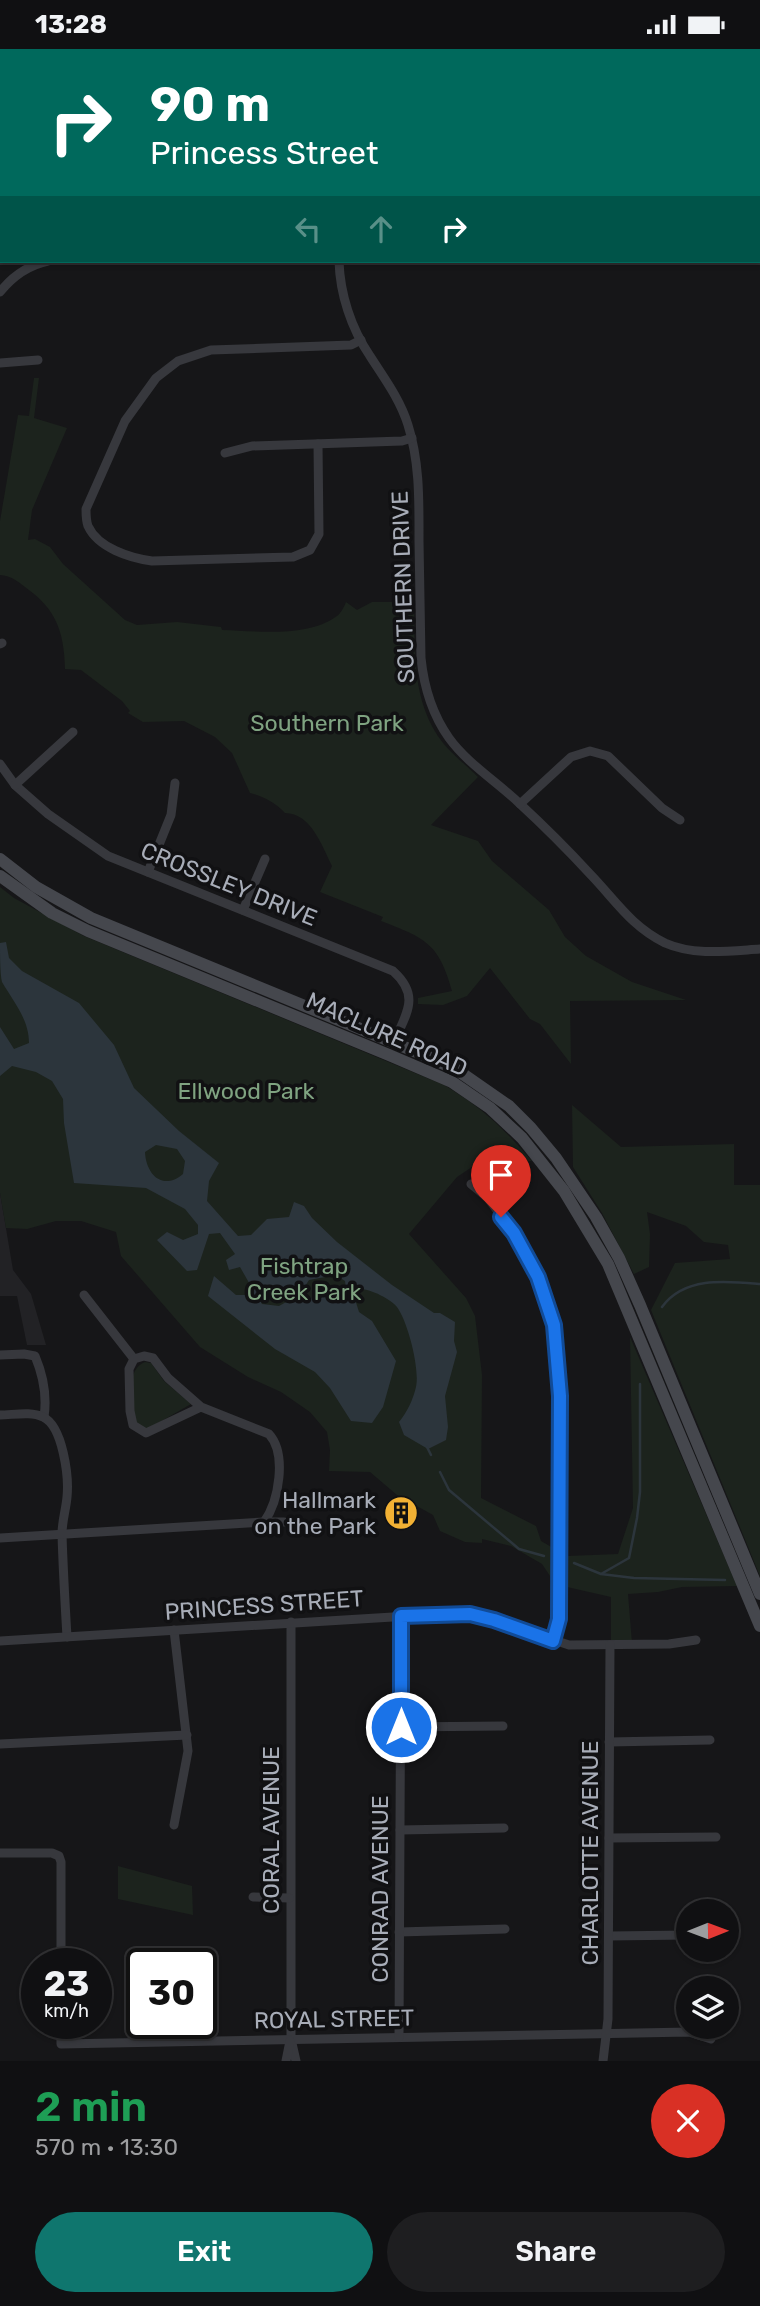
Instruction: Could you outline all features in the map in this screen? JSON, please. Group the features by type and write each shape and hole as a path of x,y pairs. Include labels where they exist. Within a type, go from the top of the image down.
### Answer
{"main road":[{"name":"MACLURE ROAD","path":"0,859 36,887 91,918 457,1070 509,1106 531,1128 582,1195 625,1270 760,1594"},
{"name":"MACLURE ROAD","path":"0,876 52,913 88,931 452,1082 500,1117 522,1138 564,1191 608,1264 760,1626"},
{"path":"332,1032 347,1031 383,1045 394,1042"}],"street":[{"path":"0,292 18,274 37,263"},
{"name":"SOUTHERN DRIVE","path":"339,263 345,302 361,340 400,405 412,438 418,488 423,682 432,709 449,738 520,804 592,876 627,917 646,932 667,944 690,950 760,949"},
{"path":"318,444 319,534 310,549 293,557 152,561 138,559 125,555 97,539 87,525 86,509 125,421 156,378 178,361 211,350 351,345 361,340"},
{"path":"0,363 38,361"},
{"path":"225,453 252,446 402,441 412,438"},
{"path":"15,785 73,732"},
{"path":"520,804 571,757 590,751 608,756 662,809 680,820"},
{"name":"CROSSLEY DRIVE","path":"0,764 15,785 48,814 108,856 393,971 404,981 409,992 409,1007 394,1042"},
{"path":"148,872 171,815 175,783"},
{"path":"243,910 265,859"},
{"path":"471,1184 488,1198 514,1233 538,1277 554,1325 560,1417 559,1619 553,1641"},
{"path":"85,1295 134,1359"},
{"path":"0,1355 35,1356 43,1381 46,1406 44,1417"},
{"path":"201,1407 146,1433 133,1425 129,1369 134,1359 144,1356 153,1358 168,1378 201,1407 269,1434 276,1442 277,1497 264,1522"},
{"path":"0,1415 33,1414 44,1417 54,1427 60,1441 67,1495 62,1535 67,1637"},
{"path":"0,1538 284,1523"},
{"name":"PRINCESS STREET","path":"0,1641 291,1622 470,1614 569,1645 668,1644 696,1640"},
{"name":"CONRAD AVENUE","path":"399,2037 401,1616"},
{"name":"CORAL AVENUE","path":"291,1622 289,1898 291,2039 296,2061"},
{"path":"174,1630 188,1751 174,1825"},
{"name":"CHARLOTTE AVENUE","path":"603,2061 608,2033 610,1645"},
{"path":"401,1727 503,1726"},
{"path":"0,1744 187,1735"},
{"path":"609,1742 710,1740"},
{"path":"400,1830 504,1828"},
{"path":"609,1838 716,1837"},
{"path":"0,1853 52,1853 59,1856 61,1948"},
{"path":"253,1897 289,1898"},
{"path":"399,1932 505,1929"},
{"path":"609,1936 676,1935"},
{"name":"ROYAL STREET","path":"61,2039 61,2044 676,2032"},
{"name":"CORAL AVENUE","path":"286,2061 291,2039"}],"shaded area":[{"path":"6,942 9,958 22,971 79,1003 114,1045 134,1088 179,1131 219,1163 209,1181 207,1201 238,1236 251,1235 267,1219 289,1217 294,1202 304,1206 312,1218 337,1242 392,1285 434,1313 440,1313 455,1322 454,1341 457,1352 445,1396 448,1427 446,1440 428,1449 404,1435 399,1422 413,1397 416,1369 405,1323 397,1307 390,1301 363,1289 359,1289 354,1296 359,1312 372,1321 396,1361 383,1407 372,1423 351,1421 330,1388 315,1372 275,1349 208,1296 214,1276 236,1295 249,1295 252,1288 240,1267 229,1270 226,1260 235,1254 220,1233 209,1234 197,1270 187,1271 157,1240 167,1232 183,1240 198,1234 198,1225 185,1209 146,1188 74,1183 64,1123 63,1099 52,1081 36,1072 12,1066 0,1076 0,1027 14,1049 29,1043 23,1018 2,982 0,943","holes":["156,1145 177,1149 185,1161 183,1174 169,1181 162,1181 152,1174 145,1152","336,1275 345,1281 347,1295 335,1299 322,1297 317,1303 302,1291 309,1280","276,1285 289,1289 290,1300 279,1306 262,1304 256,1294 260,1286"]},
{"path":"0,1193 13,1270 31,1294 46,1345 27,1345 17,1296 0,1296"}],"green space":[{"name":"Southern Park","path":"34,378 39,378 34,418 67,428 32,510 28,540 35,539 50,547 63,564 125,620 137,625 177,622 221,627 222,630 281,632 325,623 337,616 346,602 357,610 372,602 414,602 417,675 425,711 443,743 478,777 431,825 478,841 492,861 549,910 565,937 586,956 632,982 686,1000 570,1001 571,1064 540,1024 530,1019 490,968 467,996 443,1005 418,1004 418,998 452,991 442,962 428,944 409,932 381,921 383,917 320,892 332,866 309,824 294,814 285,813 269,800 250,793 232,753 215,737 184,721 143,722 128,713 130,711 122,701 81,670 65,669 63,643 51,613 36,595 19,582 0,575 0,521 18,415 29,416"},
{"name":"Fishtrap Creek Park","path":"0,887 14,898 84,936 444,1085 502,1128 532,1161 475,1165 457,1177 409,1234 466,1298 475,1316 482,1375 481,1498 536,1526 541,1541 567,1556 618,1554 633,1508 630,1337 737,1586 682,1587 628,1594 632,1643 611,1644 611,1597 567,1587 552,1579 542,1564 511,1546 482,1539 482,1543 465,1542 440,1531 433,1515 397,1495 370,1472 329,1471 327,1432 310,1412 281,1392 248,1377 200,1347 121,1256 116,1232 81,1221 56,1221 27,1229 6,1228 0,1193"},
{"path":"572,1105 621,1147 734,1144 734,1185 760,1185 760,1576 651,1310 675,1263 730,1259 728,1245 704,1242 686,1226 647,1212 650,1234 649,1267 634,1274 602,1213 573,1167"},
{"path":"145,1362 151,1363 164,1381 191,1404 146,1430 135,1422 131,1397 134,1372"},
{"path":"118,1866 192,1886 193,1915 118,1899"}],"waterway":[{"path":"662,1307 671,1297 694,1285 720,1282 760,1284"},
{"path":"601,1574 629,1558 640,1492 640,1384"},
{"path":"427,1447 431,1455"},
{"path":"440,1472 449,1490 519,1549 544,1556"},
{"path":"574,1563 601,1574 634,1578 725,1580"}],"place":[{"name":"Hallmark on the Park","path":"401,1513"}],"route":[{"path":"401,1727 401,1616 470,1614 553,1641 559,1619 560,1396 554,1325 538,1277 514,1233 501,1217"}],"park label":[{"name":"Ellwood Park","path":"246,1091"}]}
